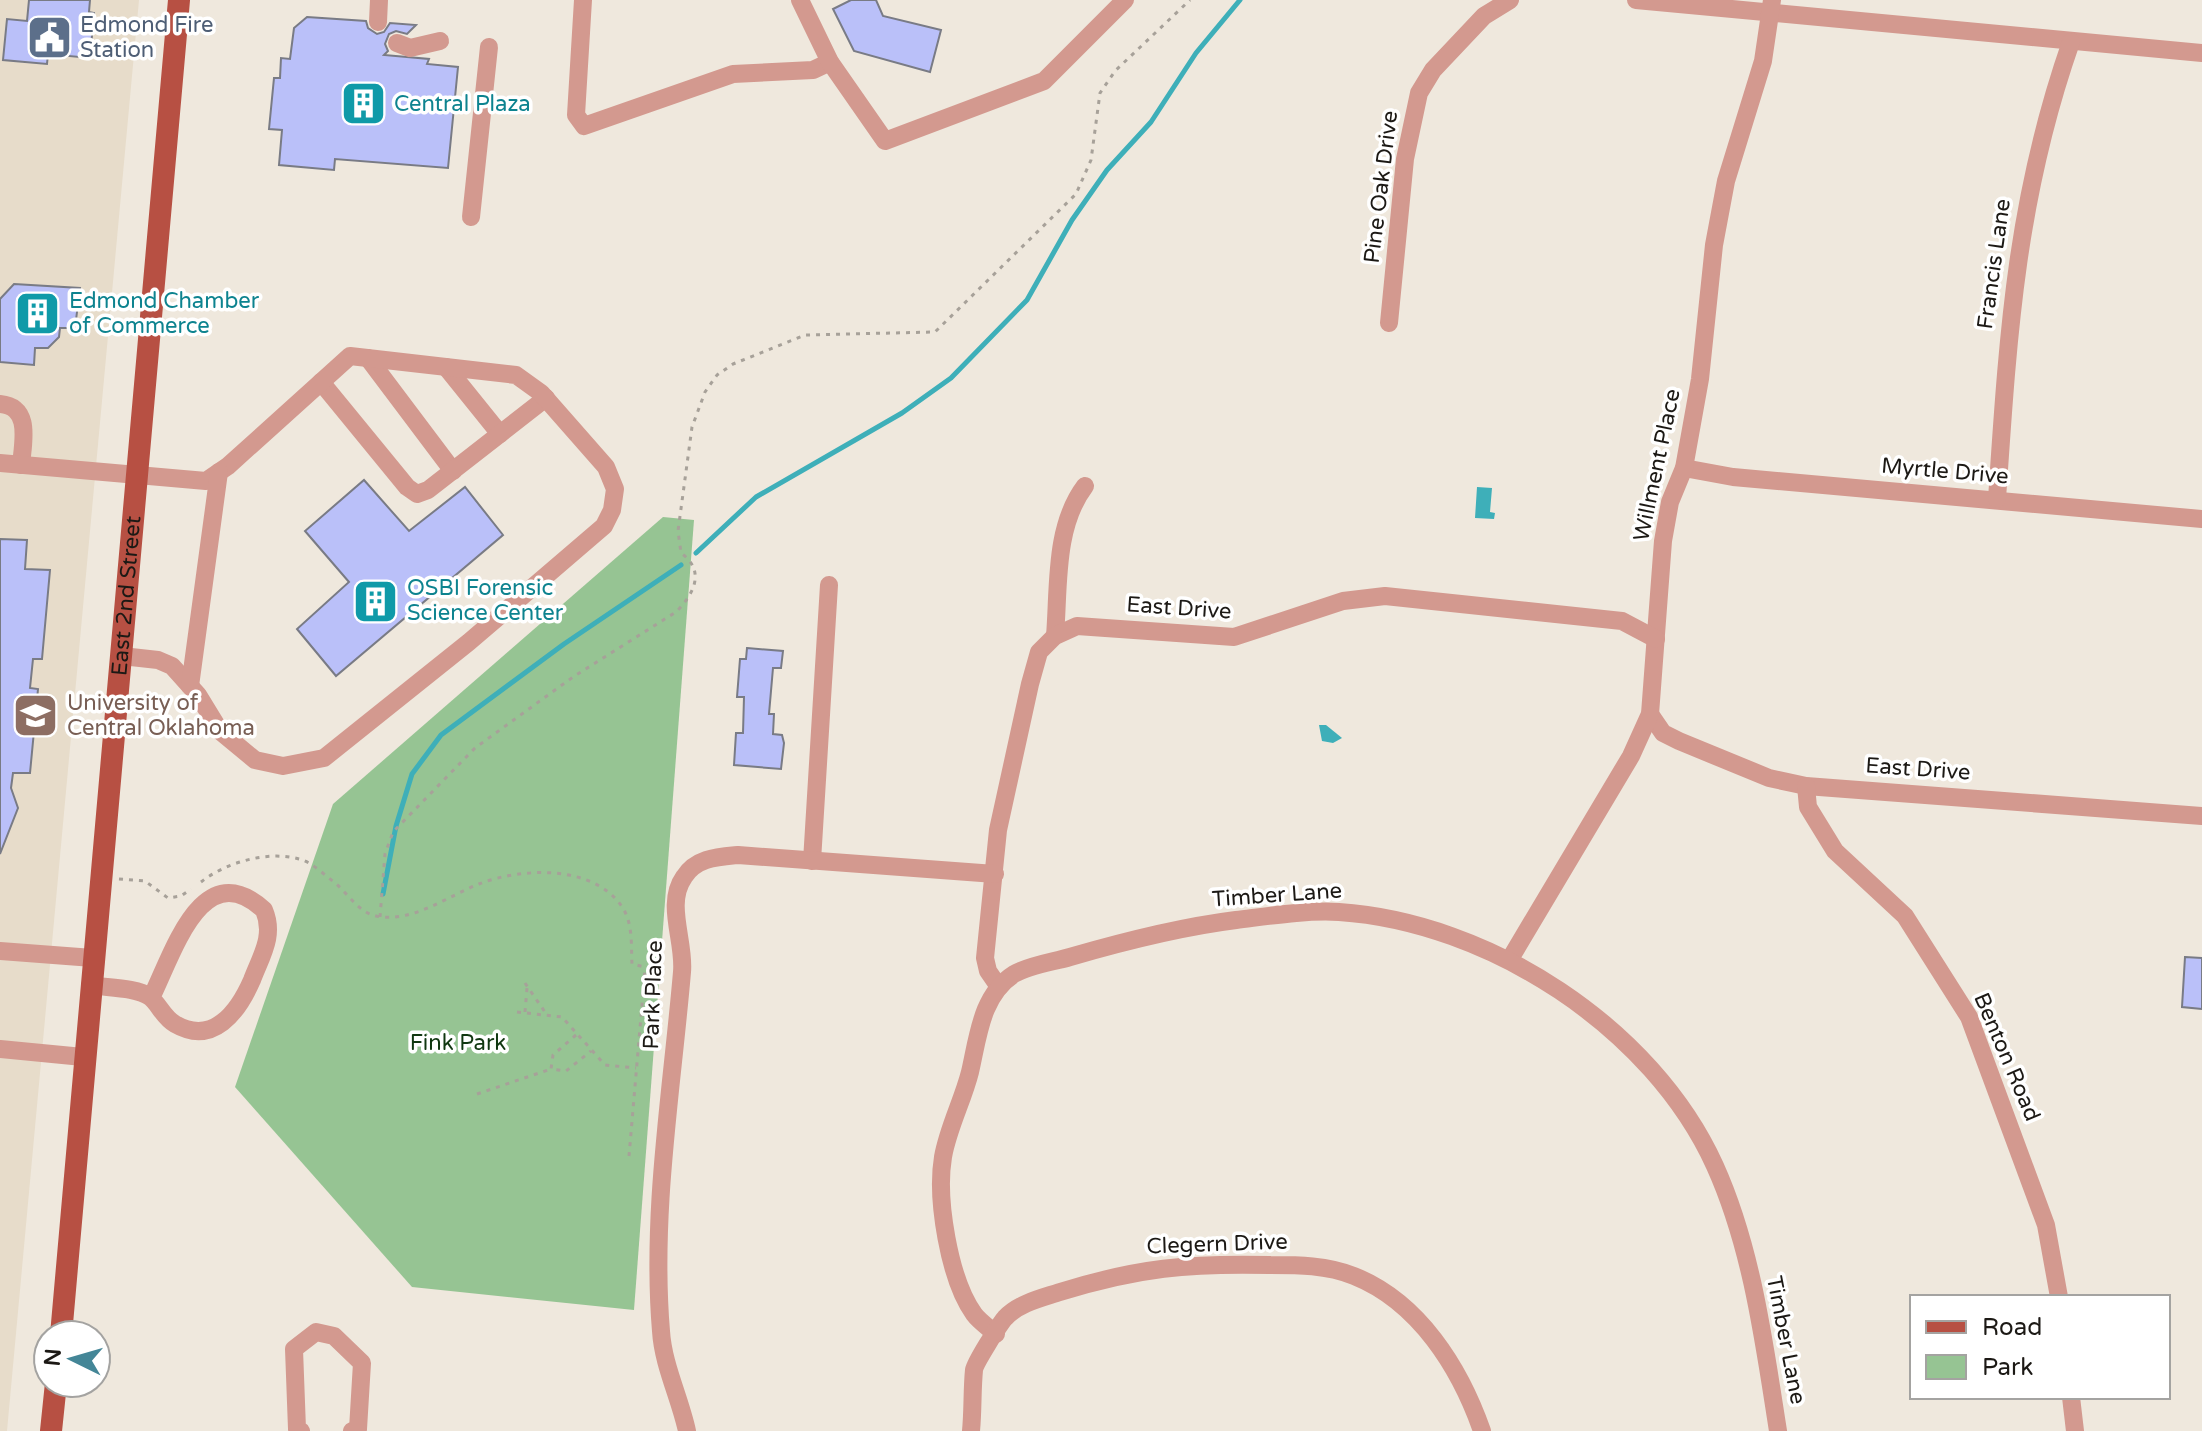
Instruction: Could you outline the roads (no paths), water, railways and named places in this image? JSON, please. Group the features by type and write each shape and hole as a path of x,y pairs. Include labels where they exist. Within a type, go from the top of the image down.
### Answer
{"main road":[{"name":"East 2nd Street","path":"62,1319 83,1057 122,656 179,0"},
{"path":"51,1431 54,1399"}],"street":[{"path":"378,22 379,0"},
{"path":"583,0 576,115 584,126 733,74 813,70 830,62"},
{"path":"800,0 830,62 885,141 1044,81 1125,0"},
{"name":"Pine Oak Drive","path":"1389,323 1405,159 1419,93 1433,70 1484,16 1510,0"},
{"path":"1636,0 1772,6 2071,42 2202,53"},
{"name":"Willment Place","path":"1510,959 1631,756 1650,714 1663,541 1670,502 1684,468 1700,379 1714,245 1726,181 1763,61 1772,6"},
{"path":"397,43 410,48 440,41"},
{"name":"Francis Lane","path":"1997,499 2009,318 2021,225 2039,139 2071,42"},
{"path":"471,217 489,47"},
{"path":"0,463 206,481 350,356 516,375 546,398 606,467 615,489 612,510 604,526 457,651 324,758 283,766 255,760 220,731 190,686 172,666 158,660 122,656"},
{"path":"368,358 453,471"},
{"path":"446,367 500,434"},
{"path":"321,382 407,487 417,494 428,490 546,398"},
{"path":"0,404 11,405 20,412 24,425 21,465"},
{"name":"Myrtle Drive","path":"1684,468 1733,477 2202,519"},
{"path":"190,686 219,472"},
{"path":"996,1334 975,1315 959,1283 941,1195 943,1155 965,1091 988,1001 999,987 988,971 985,958 998,830 1039,652 1055,636 1064,529 1073,502 1085,486"},
{"path":"812,861 829,585"},
{"name":"East Drive","path":"1055,636 1077,626 1234,637 1343,601 1385,596 1622,621 1656,639"},
{"name":"East Drive","path":"1650,714 1663,733 1679,741 1769,778 1806,786 2202,816"},
{"name":"Benton Road","path":"1806,786 1808,807 1835,851 1905,916 1969,1017 2046,1225 2059,1295"},
{"name":"Park Place","path":"687,1431 661,1334 659,1286 659,1235 682,973 676,892 684,876 698,862 738,855 995,874"},
{"path":"90,985 151,998 160,1013 192,1032 210,1029 229,1019 243,1001 270,936 264,910 239,892 224,893 196,907 151,998"},
{"name":"Timber Lane","path":"999,987 1015,974 1045,964 1198,925 1337,912 1390,919 1453,935 1510,959 1588,1011 1627,1044 1689,1120 1702,1142 1731,1210 1758,1307 1778,1431"},
{"path":"0,951 93,958"},
{"path":"0,1049 83,1057"},
{"name":"Clegern Drive","path":"971,1431 975,1366 1006,1318 1023,1305 1114,1275 1160,1267 1314,1265 1355,1276 1402,1307 1440,1345 1469,1394 1482,1431"},
{"path":"301,1431 297,1429 294,1349 316,1332 334,1336 362,1363 358,1429 352,1431"},
{"path":"2071,1399 2075,1431"}],"water":[{"path":"1477,487 1492,488 1490,512 1495,513 1494,519 1475,518"},
{"path":"1319,725 1326,725 1342,738 1333,743 1322,741"}],"waterway":[{"path":"696,553 756,497 902,413 951,378 1027,300 1072,220 1107,170 1151,122 1196,53 1240,0"},
{"path":"383,894 396,826 412,774 441,735 564,644 681,565"}],"place":[{"name":"Edmond Fire Station","path":"49,38"},
{"name":"Central Plaza","path":"363,104"},
{"name":"Edmond Chamber of Commerce","path":"38,314"},
{"name":"OSBI Forensic Science Center","path":"376,601"},
{"name":"University of Central Oklahoma","path":"36,716"}],"park label":[{"name":"Fink Park","path":"458,1043"}]}
